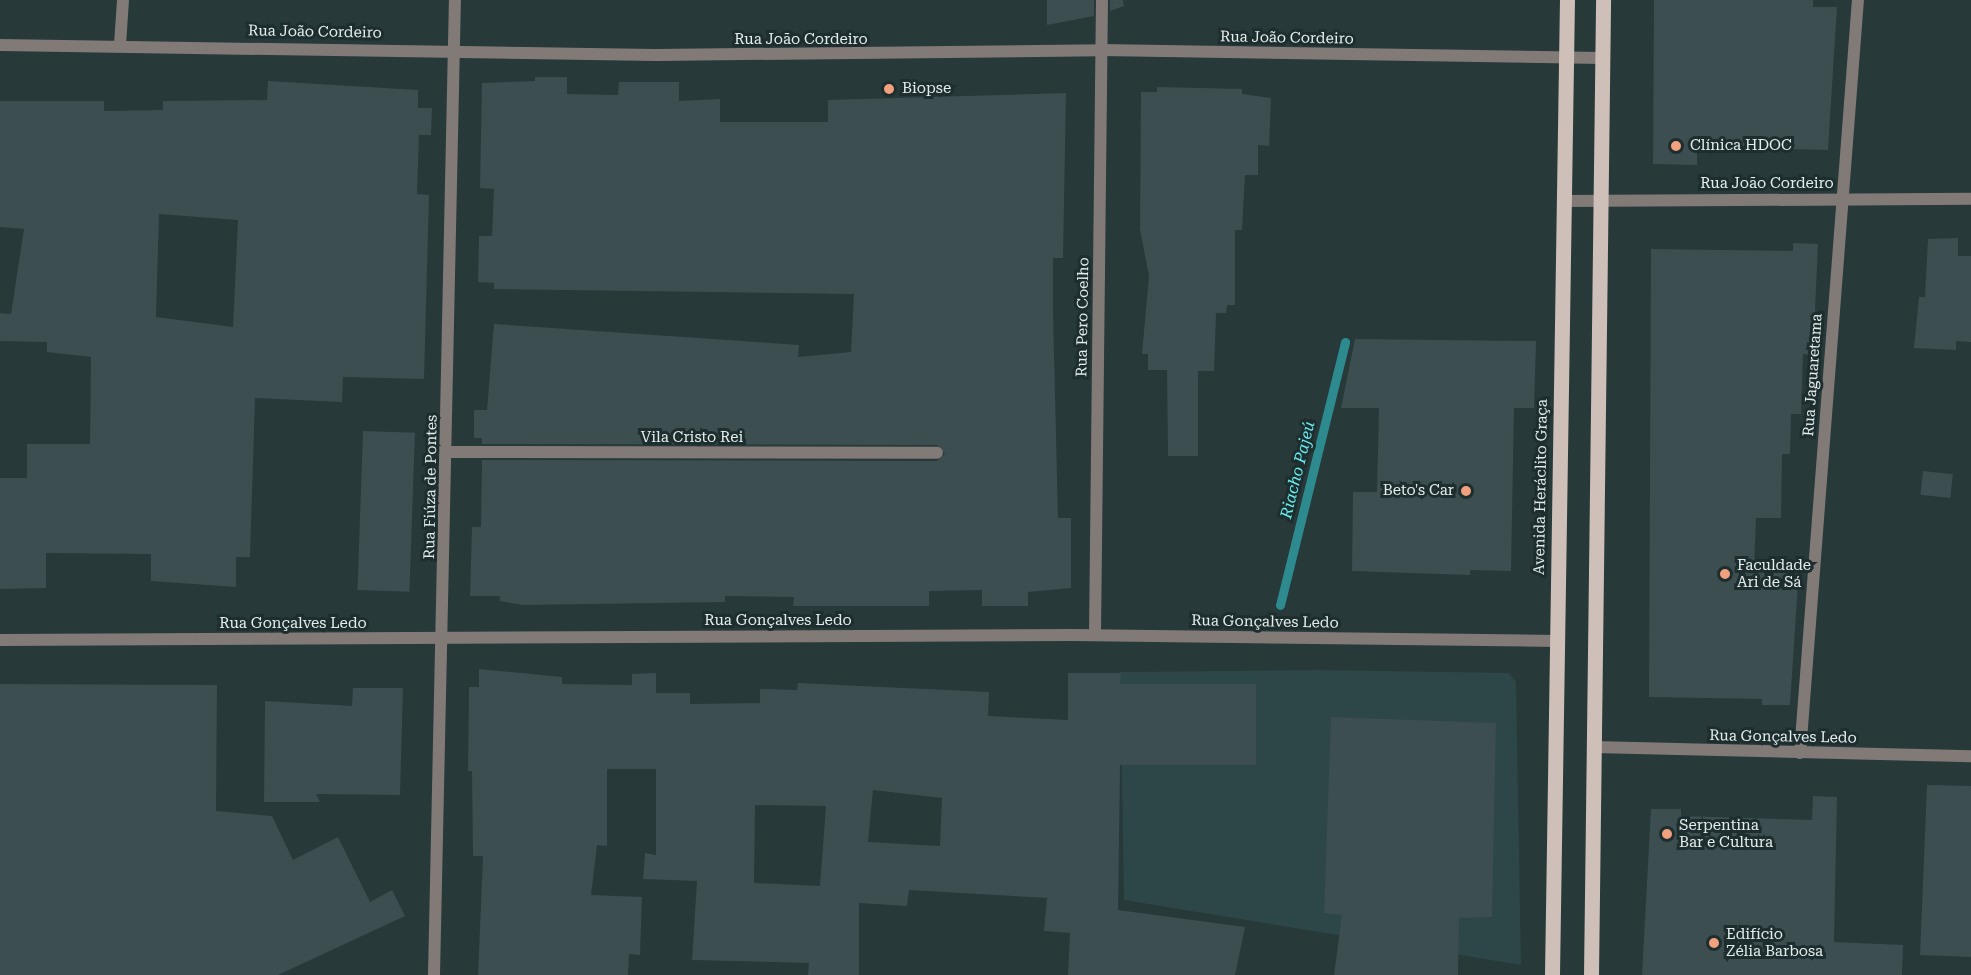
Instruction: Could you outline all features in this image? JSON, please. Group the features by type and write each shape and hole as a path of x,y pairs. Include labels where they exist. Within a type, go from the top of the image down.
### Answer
{"main road":[{"name":"Avenida Heráclito Graça","path":"1552,975 1567,0"},
{"path":"1591,975 1603,0"}],"street":[{"path":"120,45 123,0"},
{"name":"Rua Fiúza de Pontes","path":"434,975 456,48 455,0"},
{"name":"Rua Pero Coelho","path":"1095,635 1102,0"},
{"name":"Rua Jaguaretama","path":"1800,753 1858,0"},
{"name":"Rua João Cordeiro","path":"0,45 456,48 832,56 1101,50 1601,58"},
{"name":"Rua João Cordeiro","path":"1564,201 1971,199"},
{"name":"Vila Cristo Rei","path":"447,452 937,453"},
{"name":"Rua Gonçalves Ledo","path":"0,640 1095,635 1557,641"},
{"name":"Rua Gonçalves Ledo","path":"1594,747 1971,756"}],"shaded area":[{"path":"1320,670 1509,673 1516,682 1521,965 1124,900 1120,672"}],"building":[{"path":"1047,0 1094,0 1094,16 1047,25"},
{"path":"1110,0 1123,0 1124,6 1110,11"},
{"path":"1654,0 1813,0 1813,7 1837,7 1828,150 1697,147 1697,165 1653,164"},
{"path":"535,77 567,77 567,94 618,95 619,82 679,82 679,101 720,99 720,122 828,122 828,100 1066,93 1063,258 1053,258 1053,313 1058,518 1071,518 1071,588 1028,592 1028,606 982,606 982,590 929,591 929,606 793,606 794,597 725,596 725,602 523,605 500,601 500,596 470,596 472,527 481,527 482,460 937,461 945,454 937,445 482,444 482,438 474,438 474,410 487,410 494,324 799,345 798,357 851,352 854,294 494,289 494,283 478,282 479,236 492,236 494,189 480,188 482,83 535,81"},
{"path":"268,81 418,90 418,108 432,108 431,135 419,135 417,194 429,195 424,379 343,377 342,402 255,398 250,557 236,557 236,587 151,581 151,554 46,553 46,588 0,589 0,478 27,478 27,444 90,444 91,357 47,352 47,342 0,341 0,313 11,314 24,229 0,227 0,101 104,101 104,111 163,110 163,101 267,100","holes":["159,214 238,220 233,327 156,317"]},
{"path":"1157,87 1242,89 1242,94 1271,98 1269,146 1258,145 1258,175 1245,175 1242,230 1235,230 1235,305 1227,305 1226,313 1216,313 1214,371 1198,371 1198,456 1168,456 1167,370 1148,370 1148,354 1142,354 1149,276 1140,229 1141,92 1157,92"},
{"path":"1958,238 1958,256 1971,256 1971,342 1956,341 1956,350 1914,348 1919,297 1925,297 1928,239"},
{"name":"Faculdade Ari de Sá","path":"1793,243 1818,244 1813,355 1803,354 1801,414 1791,414 1790,454 1782,454 1781,518 1756,518 1754,568 1799,568 1790,705 1762,705 1762,699 1649,697 1651,249 1793,251"},
{"path":"1355,339 1536,341 1534,408 1514,408 1511,571 1470,570 1470,575 1352,571 1353,492 1377,492 1379,408 1341,408"},
{"path":"363,431 415,433 409,592 357,590"},
{"path":"1923,471 1953,474 1950,498 1920,495"},
{"path":"479,669 562,677 562,684 632,685 632,674 656,673 656,693 690,693 690,704 760,703 760,689 797,690 798,683 989,692 988,716 1068,720 1068,673 1121,673 1120,684 1256,684 1256,765 1120,765 1118,910 1245,927 1235,975 1068,975 1070,933 1044,931 1047,898 909,890 907,906 859,903 859,975 808,975 809,963 692,960 697,881 643,879 645,853 656,855 656,769 607,769 607,846 597,845 591,895 642,897 640,955 629,954 628,975 478,975 483,856 473,856 472,771 468,771 469,687 479,687","holes":["873,790 942,798 940,846 868,842","755,805 826,806 820,886 754,883"]},
{"path":"0,684 217,685 216,811 272,816 293,860 338,837 370,902 392,890 405,916 278,975 0,975"},
{"path":"353,688 403,688 400,795 316,794 320,802 264,802 265,701 352,706"},
{"path":"1331,717 1496,723 1492,917 1459,918 1458,975 1334,975 1342,915 1324,913"},
{"path":"1927,785 1971,786 1971,957 1920,955"},
{"path":"1813,796 1837,797 1834,942 1903,945 1902,975 1642,975 1651,809 1681,809 1681,816 1812,820"}],"waterway":[{"name":"Riacho Pajeú","path":"1280,605 1345,342"}],"place":[{"name":"Biopse","path":"889,89"},
{"name":"Clínica HDOC","path":"1676,146"},
{"name":"Beto's Car","path":"1466,491"},
{"name":"Faculdade Ari de Sá","path":"1725,574"},
{"name":"Serpentina Bar e Cultura","path":"1667,834"},
{"name":"Edifício Zélia Barbosa","path":"1714,943"}]}
